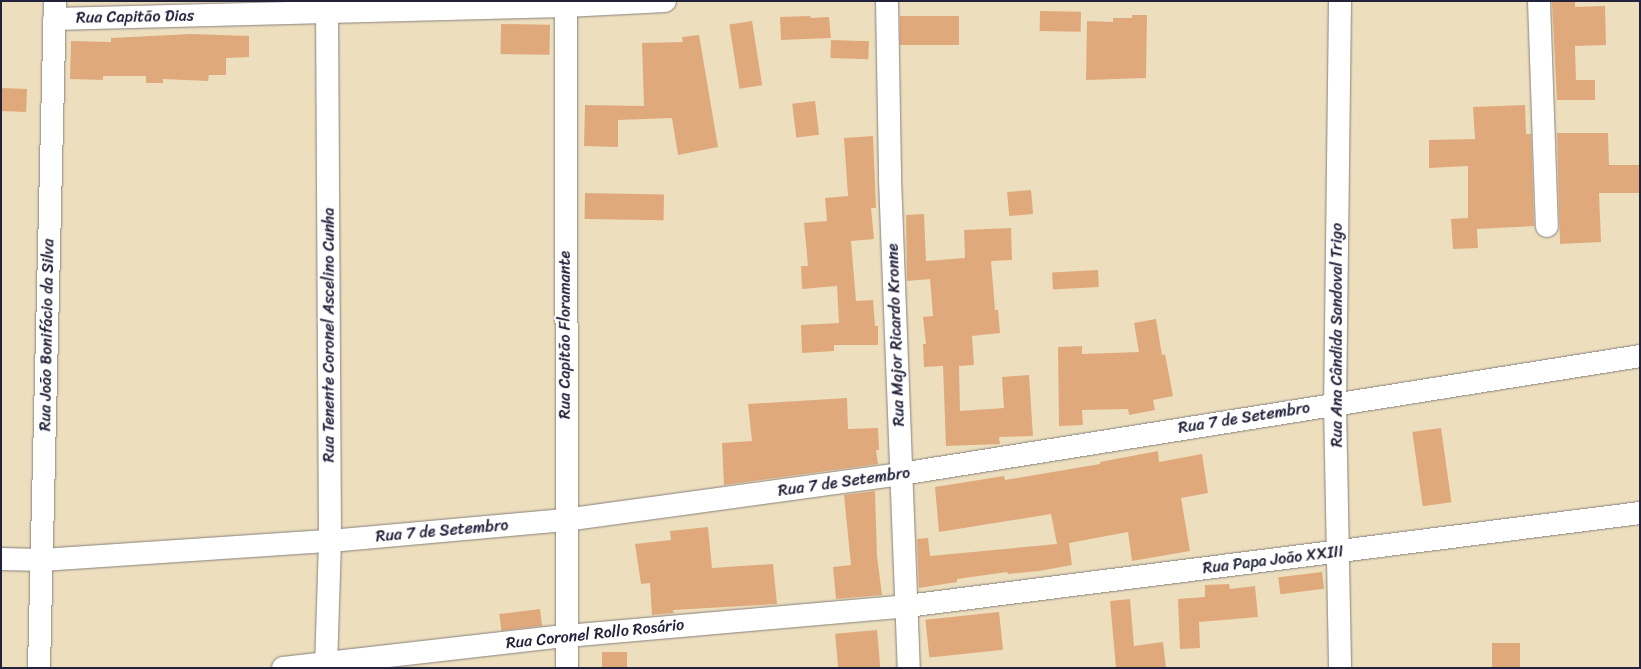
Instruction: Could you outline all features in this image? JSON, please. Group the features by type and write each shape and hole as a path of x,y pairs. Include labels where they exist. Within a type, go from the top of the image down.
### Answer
{"street":[{"name":"Rua Capitão Dias","path":"55,10 566,4 665,1"},
{"name":"Rua Major Ricardo Kronne","path":"886,1 890,179 909,668"},
{"name":"Rua Ana Cândida Sandoval Trigo","path":"1340,1 1335,404 1340,668"},
{"path":"1539,1 1546,226"},
{"name":"Rua Capitão Floramante","path":"566,4 566,668"},
{"name":"Rua Tenente Coronel Ascelino Cunha","path":"326,666 330,541 327,7"},
{"name":"Rua João Bonifácio da Silva","path":"39,668 55,10"},
{"name":"Rua 7 de Setembro","path":"1,559 42,560 330,541 565,520 901,474 1640,356"},
{"name":"Rua Papa João XXIII","path":"907,606 1640,513"},
{"name":"Rua Coronel Rollo Rosário","path":"283,668 326,666 566,636 907,606"}],"building":[{"path":"1552,1 1575,1 1575,7 1605,6 1606,45 1575,46 1576,80 1595,80 1595,100 1557,100"},
{"path":"1040,11 1081,12 1081,32 1040,31"},
{"path":"1132,15 1147,15 1146,78 1086,80 1087,21 1113,22 1113,18 1132,18"},
{"path":"810,16 811,18 829,17 831,38 781,40 780,17"},
{"path":"900,16 959,16 959,45 900,45"},
{"path":"752,21 762,85 739,89 729,25"},
{"path":"501,24 550,25 549,55 500,54"},
{"path":"191,34 249,36 249,57 226,58 226,75 209,75 208,81 163,79 163,83 146,83 146,76 103,76 103,80 70,79 71,41 111,42 111,38"},
{"path":"699,35 718,147 678,155 672,118 618,120 618,147 584,146 585,105 644,106 642,43 683,42 682,37"},
{"path":"831,40 869,41 868,59 830,58"},
{"path":"1,88 27,89 26,112 1,111"},
{"path":"815,101 819,135 796,138 792,104"},
{"path":"1525,105 1526,134 1531,134 1534,226 1477,229 1478,248 1453,249 1451,219 1468,218 1468,166 1429,168 1429,140 1475,139 1473,107"},
{"path":"1557,133 1608,133 1609,165 1640,165 1640,193 1599,193 1601,242 1560,244"},
{"path":"873,136 876,208 871,208 874,239 851,241 856,301 873,300 875,326 878,326 878,345 834,345 834,351 802,353 801,325 839,323 837,286 802,289 801,266 808,266 804,223 827,221 825,198 848,196 844,138"},
{"path":"1031,190 1033,214 1009,216 1007,192"},
{"path":"585,193 664,194 664,220 585,219"},
{"path":"924,214 926,261 965,258 964,230 1011,228 1012,260 991,261 995,310 998,310 1000,333 972,336 974,365 959,366 960,411 1004,408 1002,377 1029,375 1033,436 999,437 1000,444 946,446 943,366 924,367 923,344 926,344 923,317 933,316 930,279 907,281 906,215"},
{"path":"1098,270 1099,287 1053,289 1052,272"},
{"path":"1156,319 1162,355 1165,354 1173,396 1153,400 1155,410 1129,415 1128,409 1082,410 1083,425 1059,426 1058,347 1082,346 1082,354 1139,352 1134,323"},
{"path":"847,398 848,429 878,428 879,450 876,450 878,464 724,485 722,443 752,441 748,404"},
{"path":"1441,428 1451,502 1423,506 1412,432"},
{"path":"1158,451 1159,462 1202,454 1208,493 1181,498 1190,551 1132,561 1128,532 1069,543 1072,565 1039,571 1008,574 1007,572 957,579 957,582 919,588 917,539 928,538 930,556 1057,544 1051,514 939,532 935,487 1004,476 1005,480 1100,464 1100,462"},
{"path":"875,491 877,556 882,595 836,599 833,567 851,565 844,495"},
{"path":"708,527 712,568 773,564 777,604 673,610 674,613 652,615 650,583 641,584 635,544 671,540 670,531"},
{"path":"1322,572 1324,589 1280,594 1278,577"},
{"path":"1229,584 1230,589 1255,586 1258,617 1199,622 1200,648 1180,649 1178,599 1205,597 1205,585"},
{"path":"1130,599 1134,646 1163,642 1166,668 1116,668 1110,601"},
{"path":"540,609 542,626 501,631 499,614"},
{"path":"999,612 1003,650 929,658 925,620"},
{"path":"877,630 880,668 838,668 835,634"},
{"path":"1492,643 1520,643 1520,668 1492,668"},
{"path":"602,652 627,652 627,668 602,668"}]}
